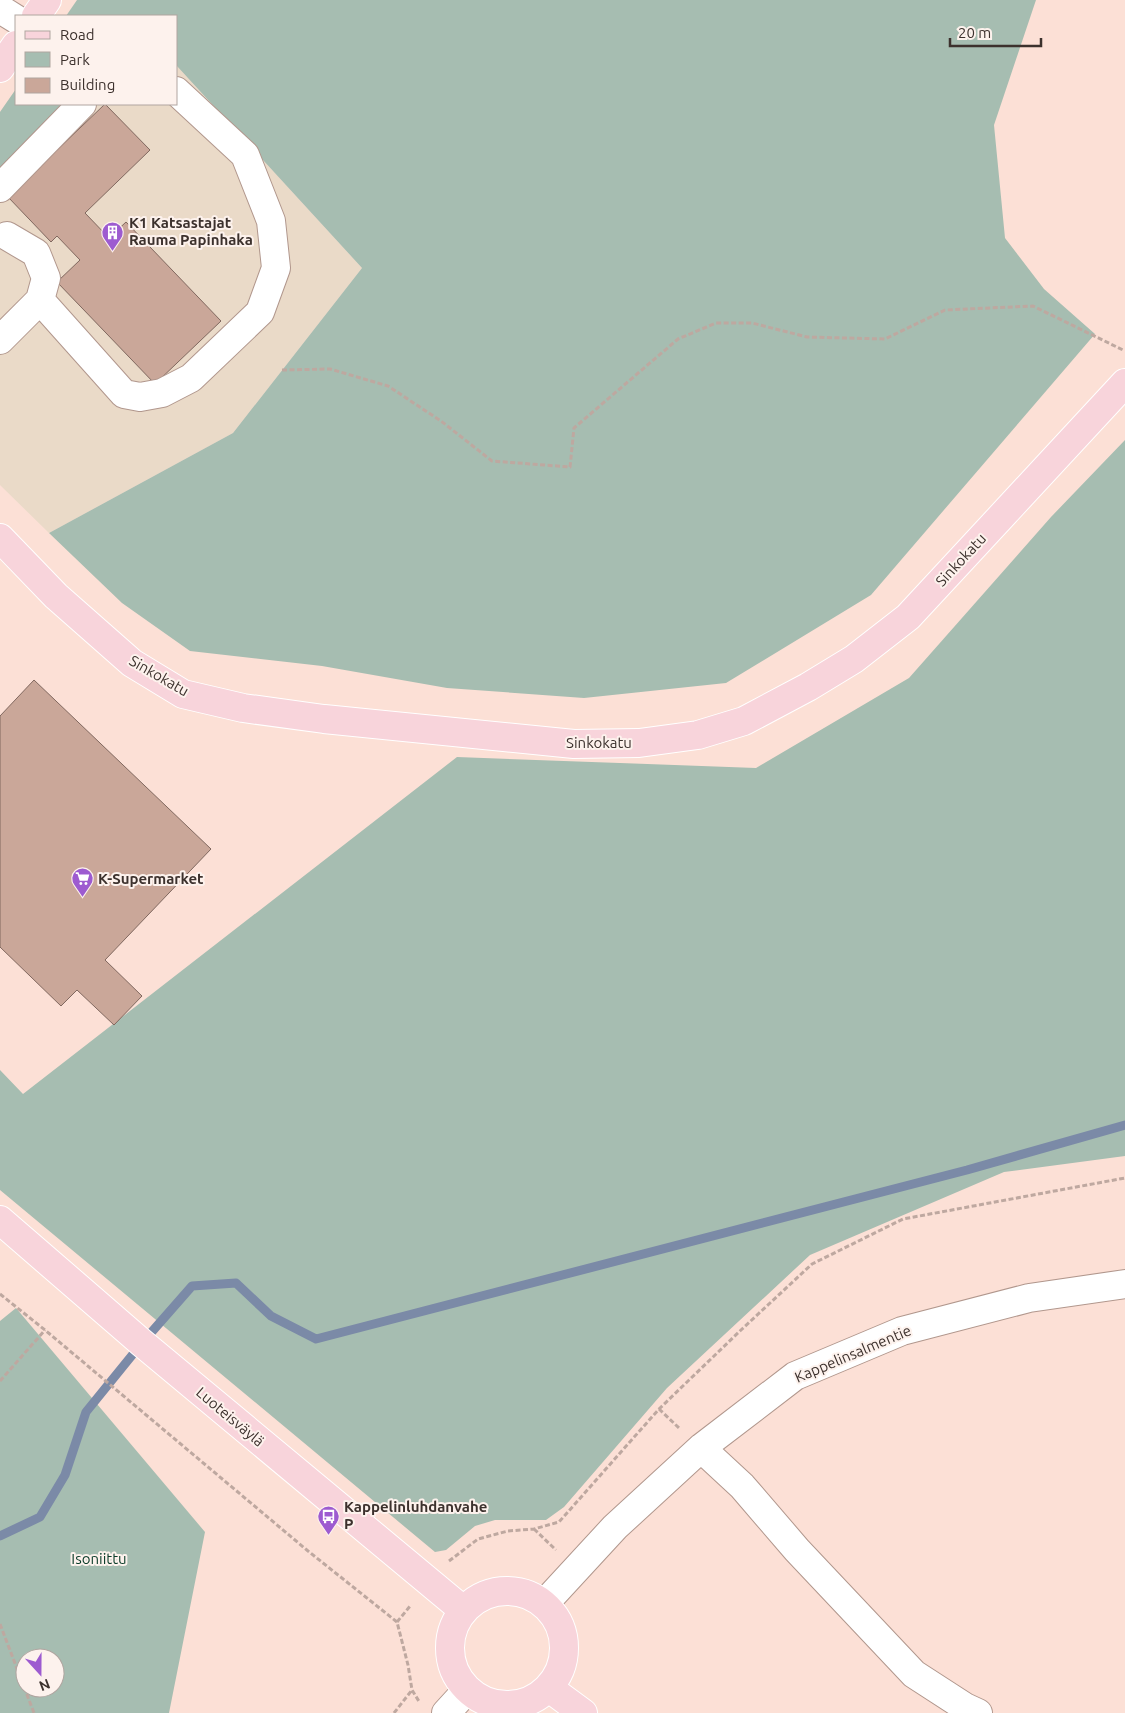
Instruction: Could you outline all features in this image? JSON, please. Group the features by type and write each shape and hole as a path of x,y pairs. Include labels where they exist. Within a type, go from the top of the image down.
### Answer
{"main road":[{"path":"37,15 48,0"},
{"path":"0,68 15,46"},
{"name":"Sinkokatu","path":"0,538 56,596 132,663 183,694 243,708 324,719 574,744 639,743 688,737 744,720 808,687 854,659 908,617 1125,383"},
{"name":"Luoteisväylä","path":"0,1220 142,1343 464,1610"},
{"path":"505,1591 518,1592 537,1599 544,1604 552,1610 561,1627 565,1647 560,1672 549,1688 533,1701 513,1706 484,1701 467,1690 454,1671 449,1651 453,1628 464,1610 486,1595 505,1591"},
{"path":"549,1688 583,1713"}],"street":[{"path":"0,9 15,18"},
{"path":"40,300 124,394 140,397 162,393 191,378 260,312 276,268 271,220 245,155 178,93"},
{"path":"0,188 81,105"},
{"path":"0,340 40,300 46,278 36,252 2,233"},
{"name":"Kappelinsalmentie","path":"544,1604 615,1527 701,1448 795,1376 902,1331 1029,1298 1125,1284"},
{"path":"701,1448 742,1486 797,1550 914,1674 965,1707 978,1713"},
{"path":"434,1710 467,1690"}],"path":[{"path":"282,370 330,369 388,386 441,421 492,461 570,467 574,428 678,339 716,323 752,323 807,338 885,339 945,310 1034,306 1124,349 1116,357"},
{"path":"397,1622 429,1582 453,1558 478,1539 508,1531 534,1529 559,1522 660,1409 812,1264 903,1219 1125,1178"},
{"path":"0,1294 292,1538 397,1622 412,1690 434,1710"},
{"path":"0,1381 45,1330"},
{"path":"0,1624 34,1713"},
{"path":"394,1713 412,1690"}],"shaded area":[{"path":"178,67 362,268 233,433 49,533 0,485 0,112 15,90 15,105 178,105"}],"green space":[{"path":"77,0 1036,0 994,125 1005,238 1044,289 1095,334 871,595 726,683 584,698 447,688 322,666 190,651 122,603 49,533 233,433 362,268 178,67 178,15 67,15"},
{"path":"15,90 15,105 67,105 0,176 0,112"},
{"path":"1125,440 1125,1156 1004,1172 810,1255 667,1388 564,1507 546,1520 495,1520 475,1526 446,1550 435,1552 0,1190 0,1070 23,1094 457,757 756,768 909,678 1051,517"},
{"name":"Isoniittu","path":"16,1308 205,1532 169,1713 0,1713 0,1321"}],"building":[{"name":"K1 Katsastajat Rauma Papinhaka","path":"106,105 150,150 85,213 109,238 126,222 221,321 155,384 57,282 80,260 57,236 51,242 8,197"},
{"name":"K-Supermarket","path":"34,680 211,849 105,960 142,996 114,1025 77,990 61,1006 0,947 0,716"}],"waterway":[{"path":"0,1536 40,1517 65,1475 86,1412 142,1343 192,1286 236,1283 271,1316 316,1339 967,1170 1125,1125"}],"place":[{"name":"K1 Katsastajat Rauma Papinhaka","path":"113,251"},
{"name":"K-Supermarket","path":"82,898"},
{"name":"Kappelinluhdanvahe P","path":"328,1535"}]}
